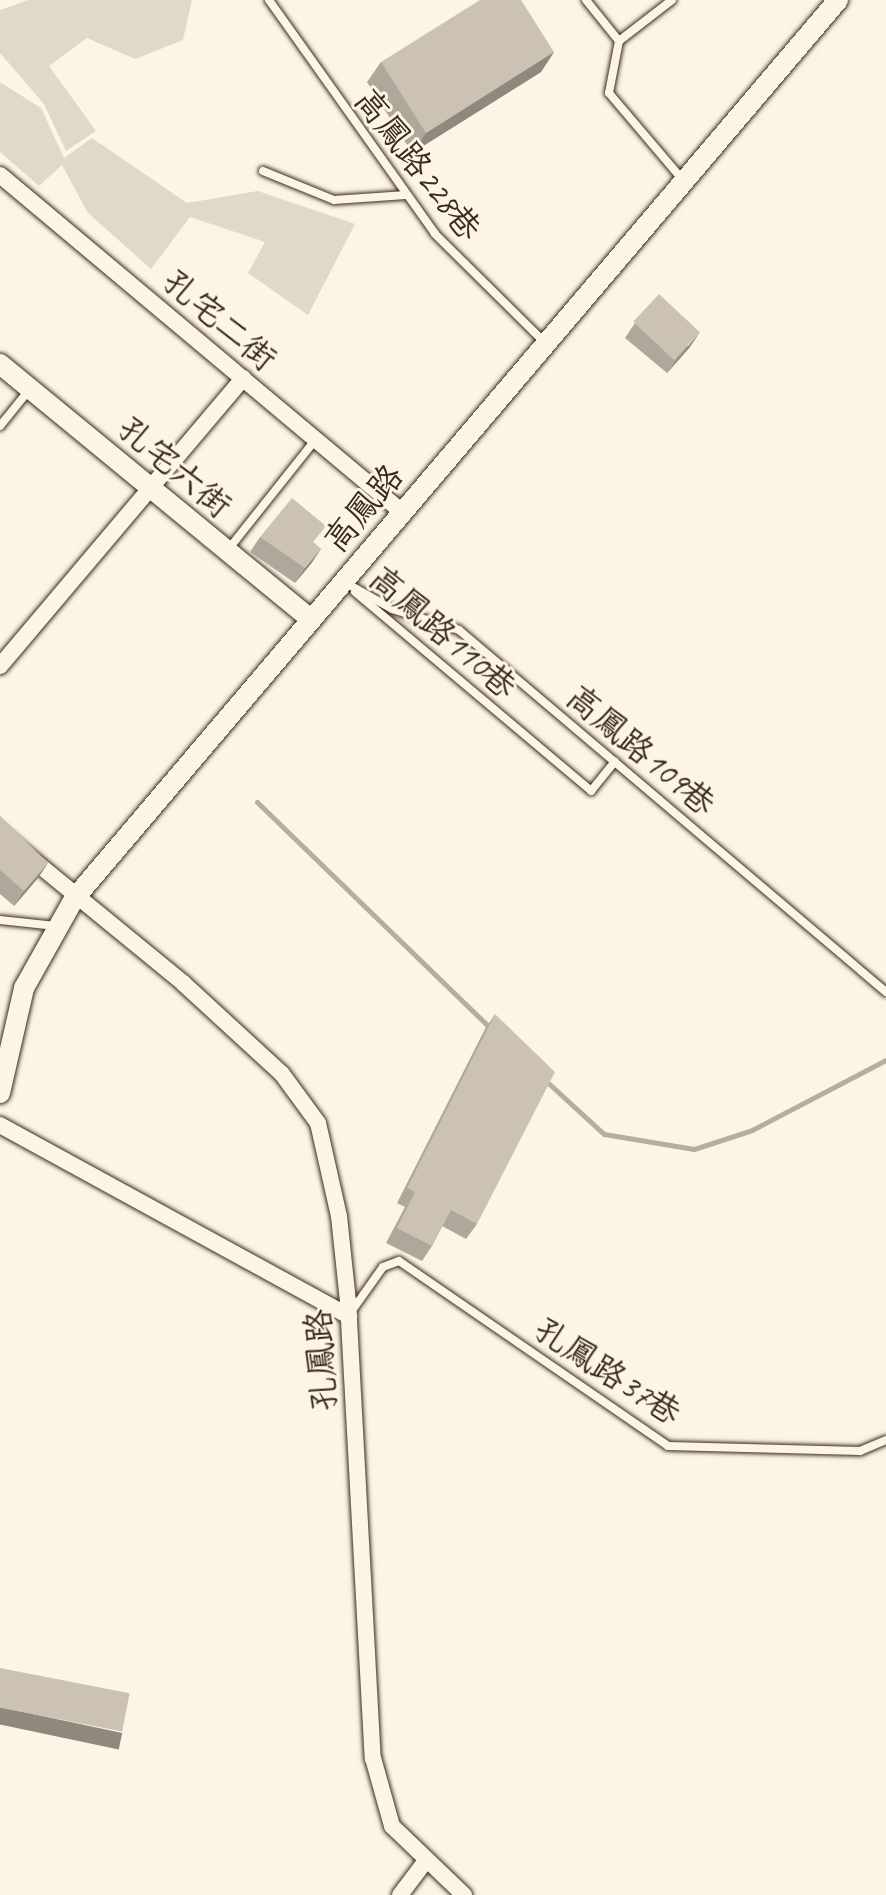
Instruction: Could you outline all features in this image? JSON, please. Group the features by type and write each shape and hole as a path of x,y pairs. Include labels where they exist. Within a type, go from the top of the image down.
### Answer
{"street":[{"name":"高鳳路","path":"0,1093 24,988 74,899 838,0"},
{"name":"孔宅二街","path":"0,175 402,512"},
{"name":"孔宅六街","path":"0,364 310,619"},
{"path":"0,666 153,491 243,378"},
{"name":"孔鳳路","path":"0,833 74,899 183,983 305,1099 330,1163 349,1316 373,1758 392,1826 425,1862 464,1895"},
{"path":"0,1125 349,1316"},
{"path":"400,1895 425,1862"}],"lane":[{"path":"586,0 619,41"},
{"path":"672,0 619,41 609,93 683,181"},
{"name":"高鳳路228巷","path":"269,1 406,195 468,270 544,343"},
{"path":"263,171 334,200 406,195"},
{"path":"0,426 30,389"},
{"path":"227,551 316,439"},
{"name":"高鳳路109巷","path":"343,581 392,609 459,630 886,992"},
{"name":"高鳳路110巷","path":"343,581 591,791 615,761"},
{"path":"0,920 57,926"},
{"name":"孔鳳路37巷","path":"349,1316 383,1267 399,1261 668,1446 860,1451 886,1440"}],"shaded area":[{"path":"29,0 192,0 183,40 135,59 87,38 49,66 96,131 66,151 44,104 0,53 0,10"},
{"path":"0,82 41,108 64,158 92,138 187,203 258,191 355,224 308,315 248,273 265,242 190,217 151,269 88,213 62,165 39,186 0,152"}],"building":[{"path":"480,0 521,0 554,52 426,133 381,62"},
{"path":"659,294 700,332 674,360 633,322"},
{"path":"292,498 326,526 313,542 321,549 305,568 260,537"},
{"path":"0,816 48,863 24,891 0,870"},
{"path":"495,1014 555,1072 477,1224 451,1210 432,1246 397,1228 415,1192 407,1188"},
{"path":"0,1668 130,1693 122,1731 0,1708"}],"waterway":[{"path":"257,802 491,1029"},
{"path":"545,1080 604,1134 694,1149 752,1130 886,1060"}]}
